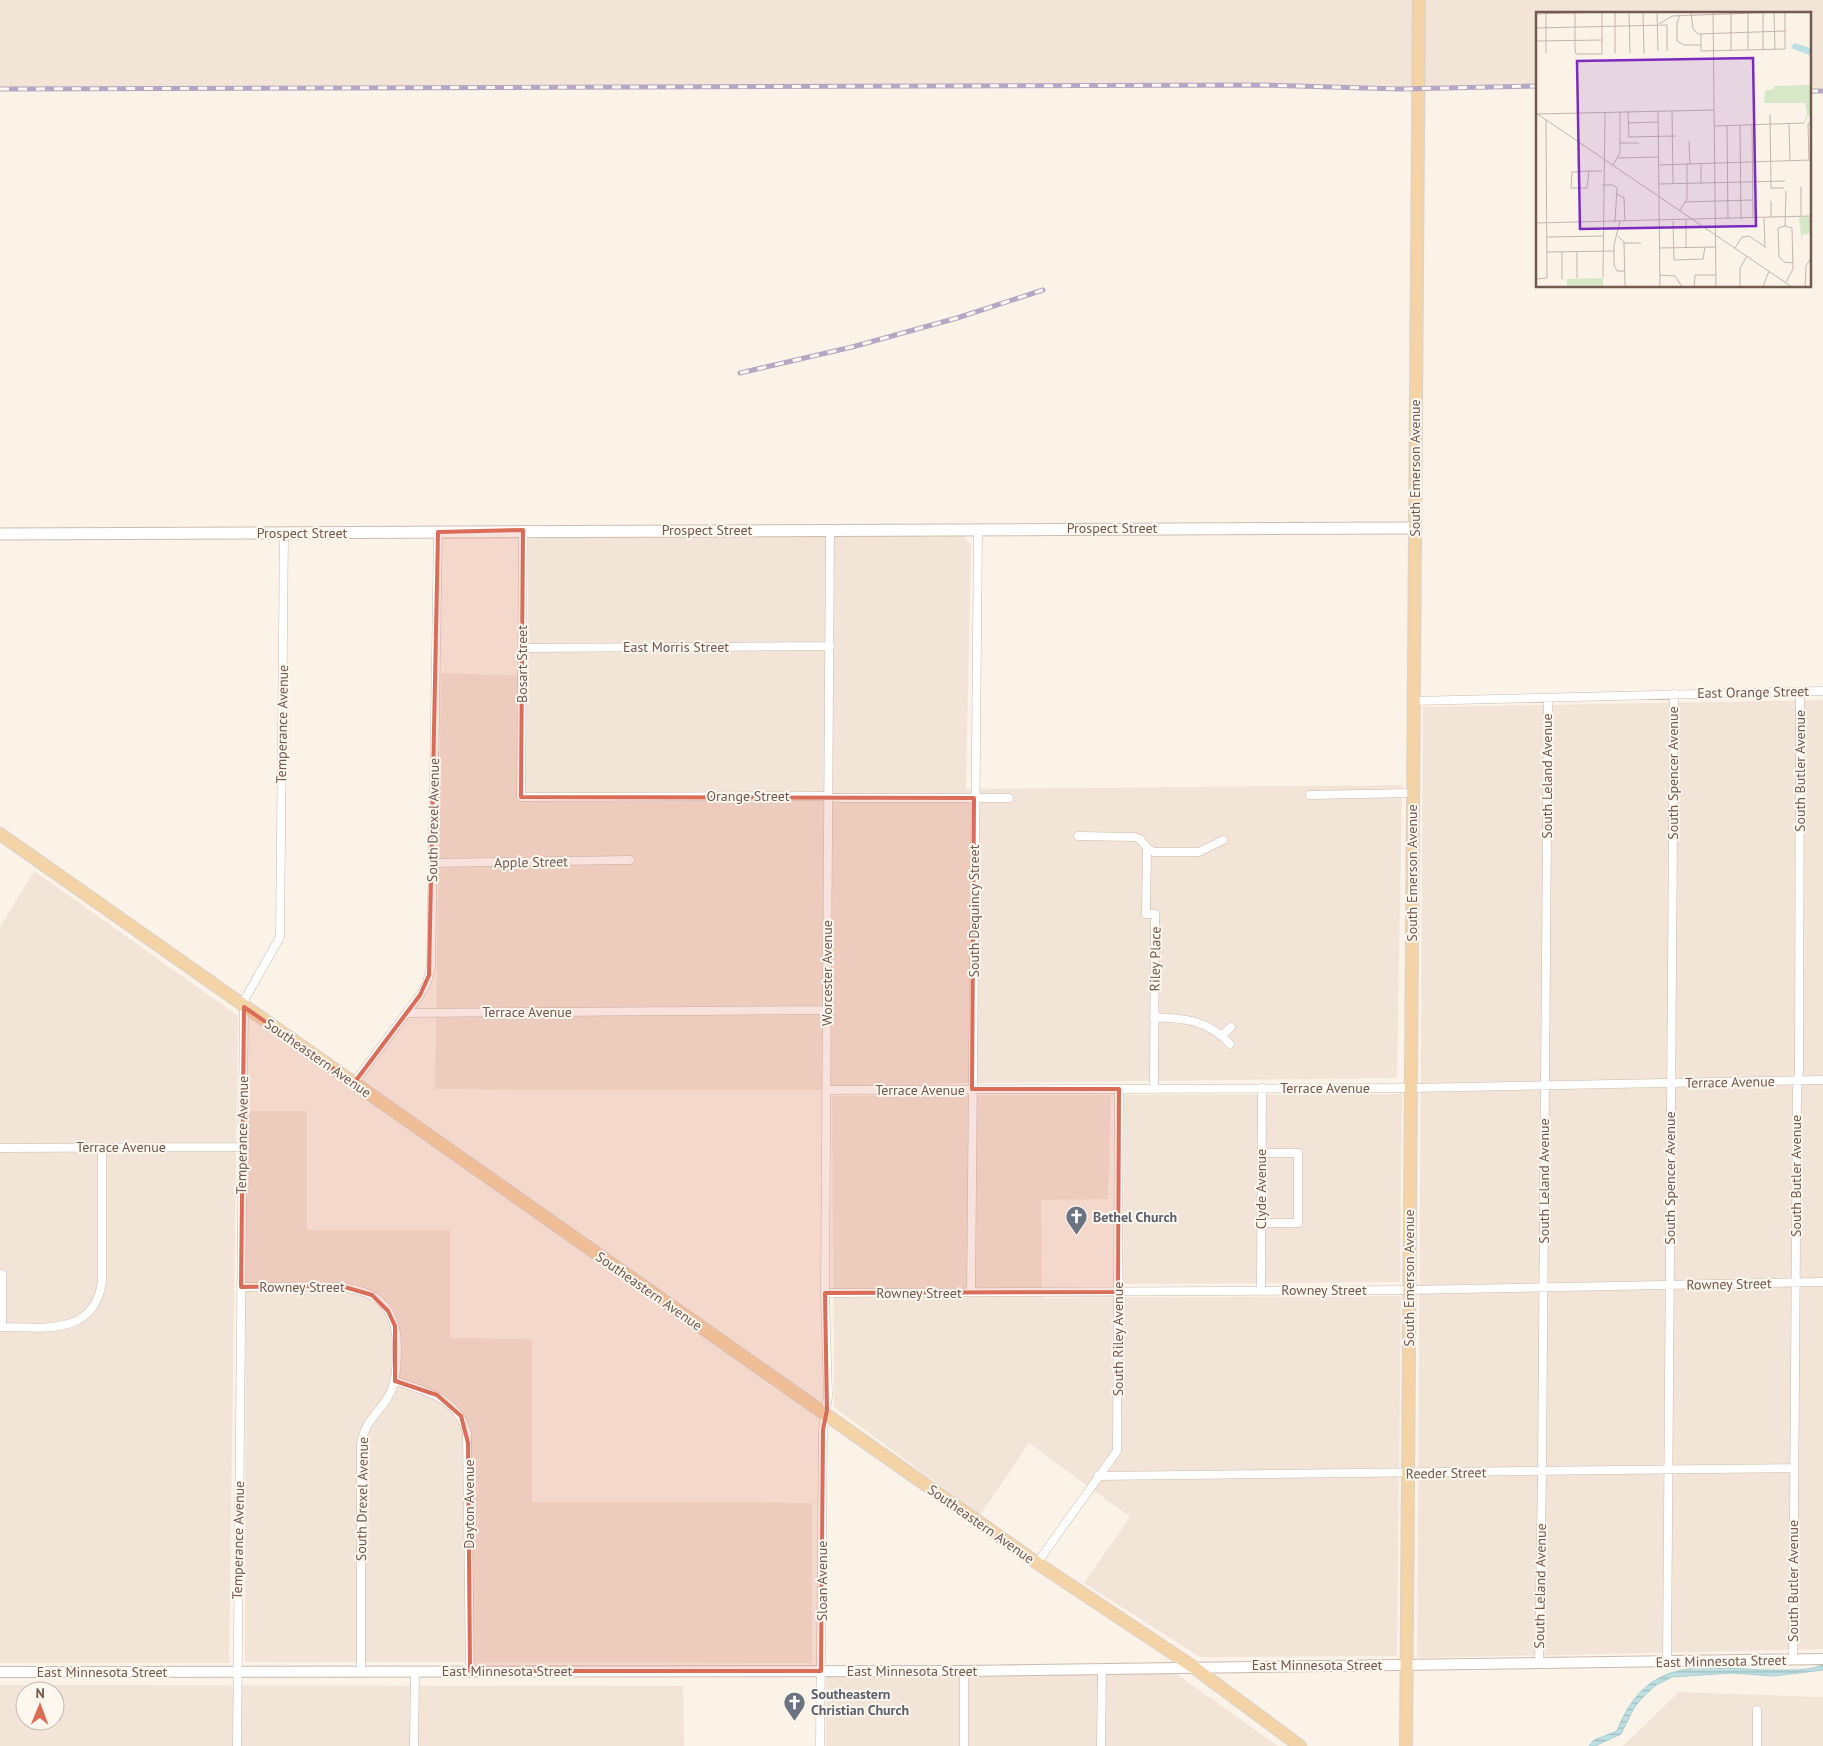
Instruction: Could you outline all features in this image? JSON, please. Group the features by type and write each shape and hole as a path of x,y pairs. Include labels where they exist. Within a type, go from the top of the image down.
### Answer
{"main road":[{"name":"South Emerson Avenue","path":"1406,1746 1419,0"},
{"name":"Prospect Street","path":"0,534 523,530 1415,528"},
{"name":"Southeastern Avenue","path":"0,834 1037,1563 1192,1666 1300,1746"}],"street":[{"name":"South Dequincy Street","path":"971,1292 974,798 978,529"},
{"name":"Bosart Street","path":"521,797 523,530"},
{"name":"Worcester Avenue","path":"826,1415 828,1396 825,1293 830,530"},
{"name":"South Drexel Avenue","path":"354,1083 423,992 430,970 438,532"},
{"name":"Temperance Avenue","path":"236,1746 244,1006 245,999 280,937 284,533"},
{"name":"East Morris Street","path":"522,648 830,646"},
{"name":"East Orange Street","path":"1414,701 1823,691"},
{"name":"South Butler Avenue","path":"1793,1660 1800,692"},
{"name":"South Spencer Avenue","path":"1667,1662 1674,694"},
{"name":"South Leland Avenue","path":"1538,1664 1544,1287 1548,698"},
{"path":"1310,795 1413,793"},
{"name":"Orange Street","path":"521,797 1009,798"},
{"path":"1078,836 1134,837 1140,839 1147,848 1154,852 1193,853 1223,840"},
{"name":"Riley Place","path":"1147,848 1146,914 1155,914 1154,1089"},
{"name":"Apple Street","path":"433,863 630,860"},
{"name":"Terrace Avenue","path":"407,1013 827,1010"},
{"path":"1154,1017 1191,1019 1222,1035 1230,1044"},
{"path":"1222,1035 1231,1027"},
{"name":"Terrace Avenue","path":"826,1090 1411,1088 1823,1080"},
{"name":"Clyde Avenue","path":"1261,1290 1262,1088"},
{"name":"South Riley Avenue","path":"1037,1563 1117,1450 1119,1089"},
{"path":"2,1274 1,1327 62,1327 78,1320 90,1310 98,1296 102,1281 102,1147"},
{"name":"Terrace Avenue","path":"0,1148 242,1147"},
{"path":"1261,1223 1298,1223 1298,1153 1262,1153"},
{"name":"Rowney Street","path":"825,1293 1409,1290 1823,1282"},
{"name":"Rowney Street","path":"241,1287 355,1288 372,1295 386,1308"},
{"name":"South Drexel Avenue","path":"361,1671 361,1445 368,1422 387,1398 395,1381 396,1334 393,1320 386,1308"},
{"name":"Dayton Avenue","path":"395,1381 445,1400 458,1412 466,1429 468,1442 470,1671"},
{"name":"Sloan Avenue","path":"820,1746 823,1430 826,1415"},
{"name":"Reeder Street","path":"1098,1476 1408,1474 1794,1468"},
{"name":"East Minnesota Street","path":"0,1672 964,1671 1102,1670 1192,1666 1538,1664 1823,1659"},
{"path":"1101,1746 1102,1670"},
{"path":"414,1746 415,1671"},
{"path":"964,1671 964,1746"},
{"path":"1756,1746 1757,1710"}],"highlighted area":[{"path":"523,530 521,797 974,798 972,1089 1119,1089 1118,1292 825,1293 827,1410 823,1430 821,1671 470,1671 468,1443 461,1416 437,1395 395,1381 395,1326 388,1311 372,1295 341,1286 241,1287 244,1007 354,1083 420,995 429,975 438,532"}],"shaded area":[{"path":"0,0 1823,0 1823,91 1810,91 1810,12 1536,12 1536,86 1400,89 1263,85 0,89"},
{"path":"962,535 971,545 966,789 1402,785 1397,1078 964,1083 819,1090 435,1089 441,673 528,676 528,539 531,537"},
{"path":"1823,700 1823,1649 1417,1658 1423,707"},
{"path":"34,871 238,1016 229,1663 0,1663 0,927"},
{"path":"1402,1094 1400,1282 1123,1284 1124,1095"},
{"path":"1111,1095 1108,1199 1041,1200 1042,1298 1401,1296 1397,1656 1200,1657 1084,1583 1130,1517 1029,1443 980,1515 834,1407 832,1096"},
{"path":"246,1111 307,1111 307,1230 450,1230 450,1338 532,1339 532,1502 812,1503 812,1663 245,1662"},
{"path":"1175,1673 1278,1746 826,1746 826,1677"},
{"path":"0,1685 15,1685 15,1731 65,1731 65,1685 683,1686 684,1746 0,1746"},
{"path":"1679,1692 1823,1697 1823,1746 1623,1746"}],"water":[{"path":"1823,1664 1823,1670 1774,1676 1731,1673 1672,1677 1656,1685 1642,1698 1634,1708 1621,1734 1595,1746 1589,1746 1594,1740 1617,1731 1631,1704 1647,1686 1666,1675 1686,1669 1800,1670"}],"railway":[{"path":"0,89 1263,85 1400,89 1536,86"},
{"path":"1810,91 1823,91"},
{"path":"740,373 852,347 957,318 1043,290"}],"place":[{"name":"Bethel Church","path":"1077,1236"},
{"name":"Southeastern Christian Church","path":"795,1721"}]}
